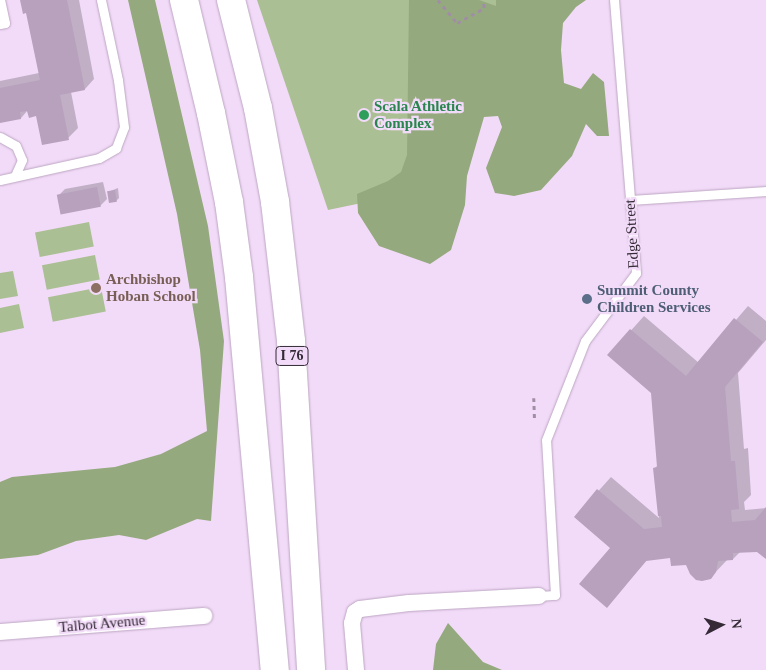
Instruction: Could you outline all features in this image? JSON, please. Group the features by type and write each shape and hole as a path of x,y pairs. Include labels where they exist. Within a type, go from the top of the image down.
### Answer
{"highway":[{"path":"184,0 211,113 229,202 240,286 275,670"},
{"name":"I 76","path":"232,0 258,108 275,202 291,341 311,670"},
{"path":"261,514 262,670"},
{"path":"306,607 316,670"}],"street":[{"path":"356,670 352,623 356,612 366,606 547,596"},
{"name":"Talbot Avenue","path":"0,632 204,616"}],"lane":[{"path":"0,0 5,24 0,24"},
{"path":"0,180 99,158 116,148 124,127 118,80 101,0"},
{"name":"Edge Street","path":"547,596 546,440 585,341 636,273 614,0"},
{"path":"0,138 16,146 22,160 15,176"},
{"path":"631,200 766,190"}],"path":[{"path":"438,0 457,22 484,8 483,0"},
{"path":"534,398 535,421"}],"green space":[{"path":"128,0 155,0 208,226 224,341 211,521 197,519 146,540 119,535 76,541 38,555 0,559 0,482 12,477 115,467 161,454 207,431 200,350 177,214"},
{"name":"Scala Athletic Complex","path":"257,0 520,0 429,189 328,210"},
{"path":"409,0 479,0 496,6 496,0 586,0 576,7 563,23 561,50 564,83 581,89 593,73 604,82 609,136 597,136 586,124 572,156 541,190 514,196 495,193 486,168 502,127 498,116 484,117 467,176 465,205 451,250 430,264 379,246 358,213 357,194 388,181 401,172 407,155"},
{"path":"89,222 94,247 40,257 35,232"},
{"path":"95,255 100,280 47,290 42,265"},
{"path":"13,271 18,296 0,299 0,273"},
{"path":"101,287 106,312 53,322 48,297"},
{"path":"19,304 24,328 0,333 0,308"},
{"path":"448,623 483,662 502,670 433,670 436,644"}],"building":[{"path":"20,0 67,0 85,90 60,95 69,140 42,145 36,116 29,118 27,111 20,112 21,119 0,123 0,88 40,80 26,13 23,14"},
{"path":"97,187 101,207 61,214 57,195"},
{"path":"115,190 117,202 109,203 107,191"},
{"path":"734,318 763,342 725,387 731,461 735,461 739,509 731,510 732,522 755,520 766,507 766,559 757,552 733,553 733,560 718,561 716,572 711,579 702,581 696,580 690,574 686,565 671,566 670,558 646,561 607,608 579,584 610,548 574,517 597,489 644,529 662,527 661,516 658,516 653,468 657,467 651,393 607,355 630,329 686,376"}],"place":[{"name":"Scala Athletic Complex","path":"364,115"},
{"name":"Archbishop Hoban School","path":"96,288"},
{"name":"Summit County Children Services","path":"587,299"}]}
